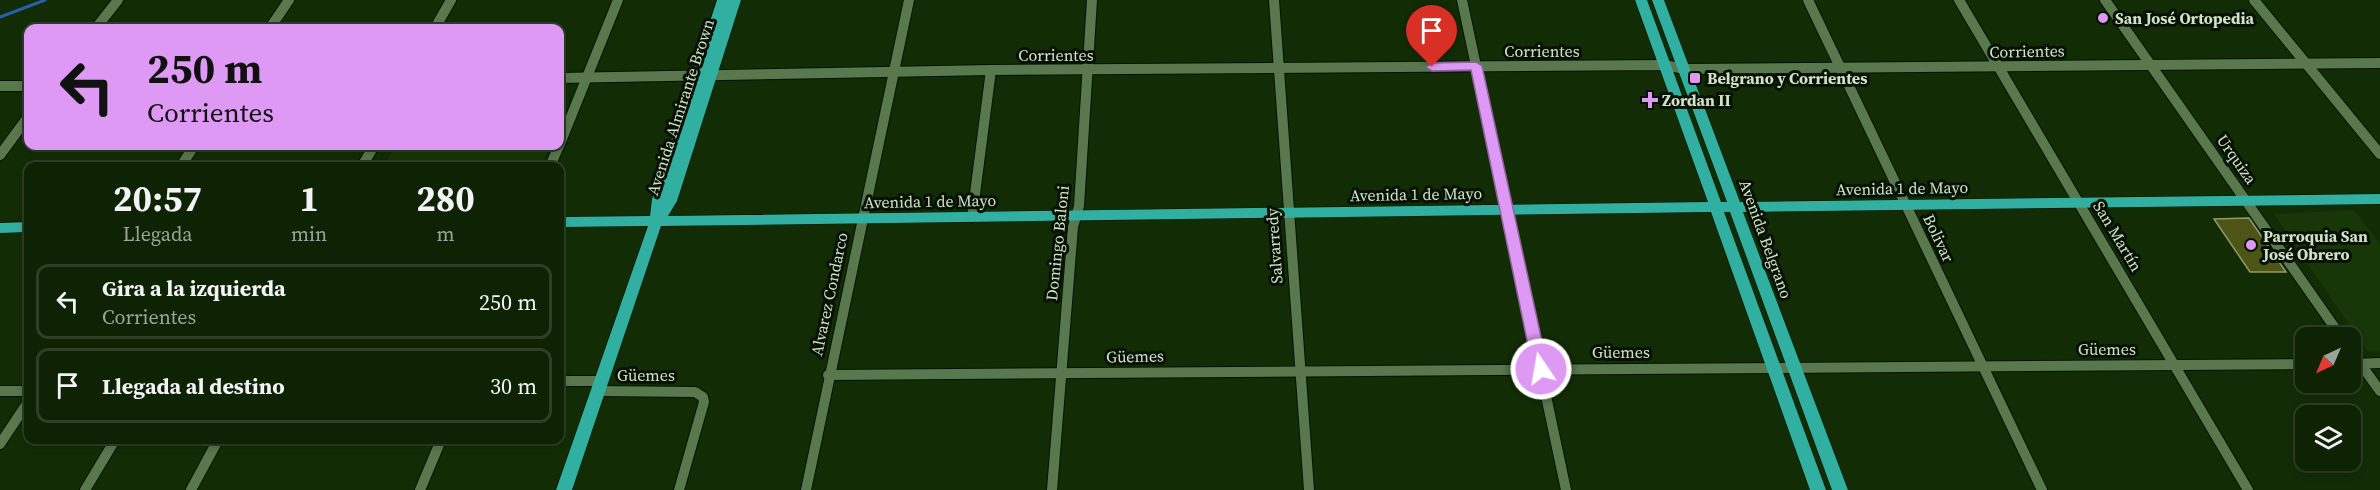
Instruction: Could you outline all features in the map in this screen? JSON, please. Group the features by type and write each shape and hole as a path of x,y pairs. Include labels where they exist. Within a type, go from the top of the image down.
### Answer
{"main road":[{"name":"Avenida Almirante Brown","path":"564,490 656,222 670,201 705,76 723,0"},
{"name":"Avenida Almirante Brown","path":"705,76 735,0"},
{"path":"1641,0 1818,490"},
{"name":"Avenida Belgrano","path":"1658,0 1840,490"},
{"name":"Avenida 1 de Mayo","path":"564,222 2380,199"},
{"path":"0,228 24,227"}],"street":[{"path":"99,24 118,0"},
{"path":"273,24 289,0"},
{"path":"437,24 451,0"},
{"path":"564,133 618,0"},
{"name":"Alvarez Condarco","path":"806,490 828,375 909,0"},
{"name":"Domingo Baloni","path":"1052,490 1073,227 1079,206 1092,0"},
{"name":"Salvarredy","path":"1274,0 1309,490"},
{"path":"1462,0 1566,490"},
{"name":"Bolivar","path":"1808,0 2042,490"},
{"name":"San Martín","path":"1959,0 2248,490"},
{"name":"Urquiza","path":"2105,0 2334,327"},
{"path":"2254,0 2380,154"},
{"name":"Corrientes","path":"564,78 992,70 1476,66 1664,65 1685,69 2380,63"},
{"path":"972,217 992,70"},
{"path":"0,86 24,86"},
{"path":"0,155 24,122"},
{"path":"2361,364 2380,363"},
{"name":"Güemes","path":"828,375 2295,364"},
{"path":"2361,370 2380,391"},
{"name":"Güemes","path":"564,382 695,392 703,397 704,402 679,490"},
{"path":"0,391 24,390"},
{"path":"0,444 24,408"},
{"path":"85,490 113,444"},
{"path":"191,490 216,444"},
{"path":"420,490 439,444"}],"shaded area":[{"path":"393,150 548,150 544,162 387,162"},
{"path":"2354,210 2380,244 2380,351 2367,351 2361,342 2361,327 2351,327 2274,214"}],"building":[{"name":"Parroquia San José Obrero","path":"2249,218 2286,272 2250,272 2214,219"}],"waterway":[{"path":"0,17 45,0"}],"place":[{"name":"San José Ortopedia","path":"2103,18"},
{"name":"Belgrano y Corrientes","path":"1695,78"},
{"name":"Zordan II","path":"1650,100"},
{"name":"Parroquia San José Obrero","path":"2251,245"}],"route":[{"path":"1432,67 1476,66 1541,369"}]}
